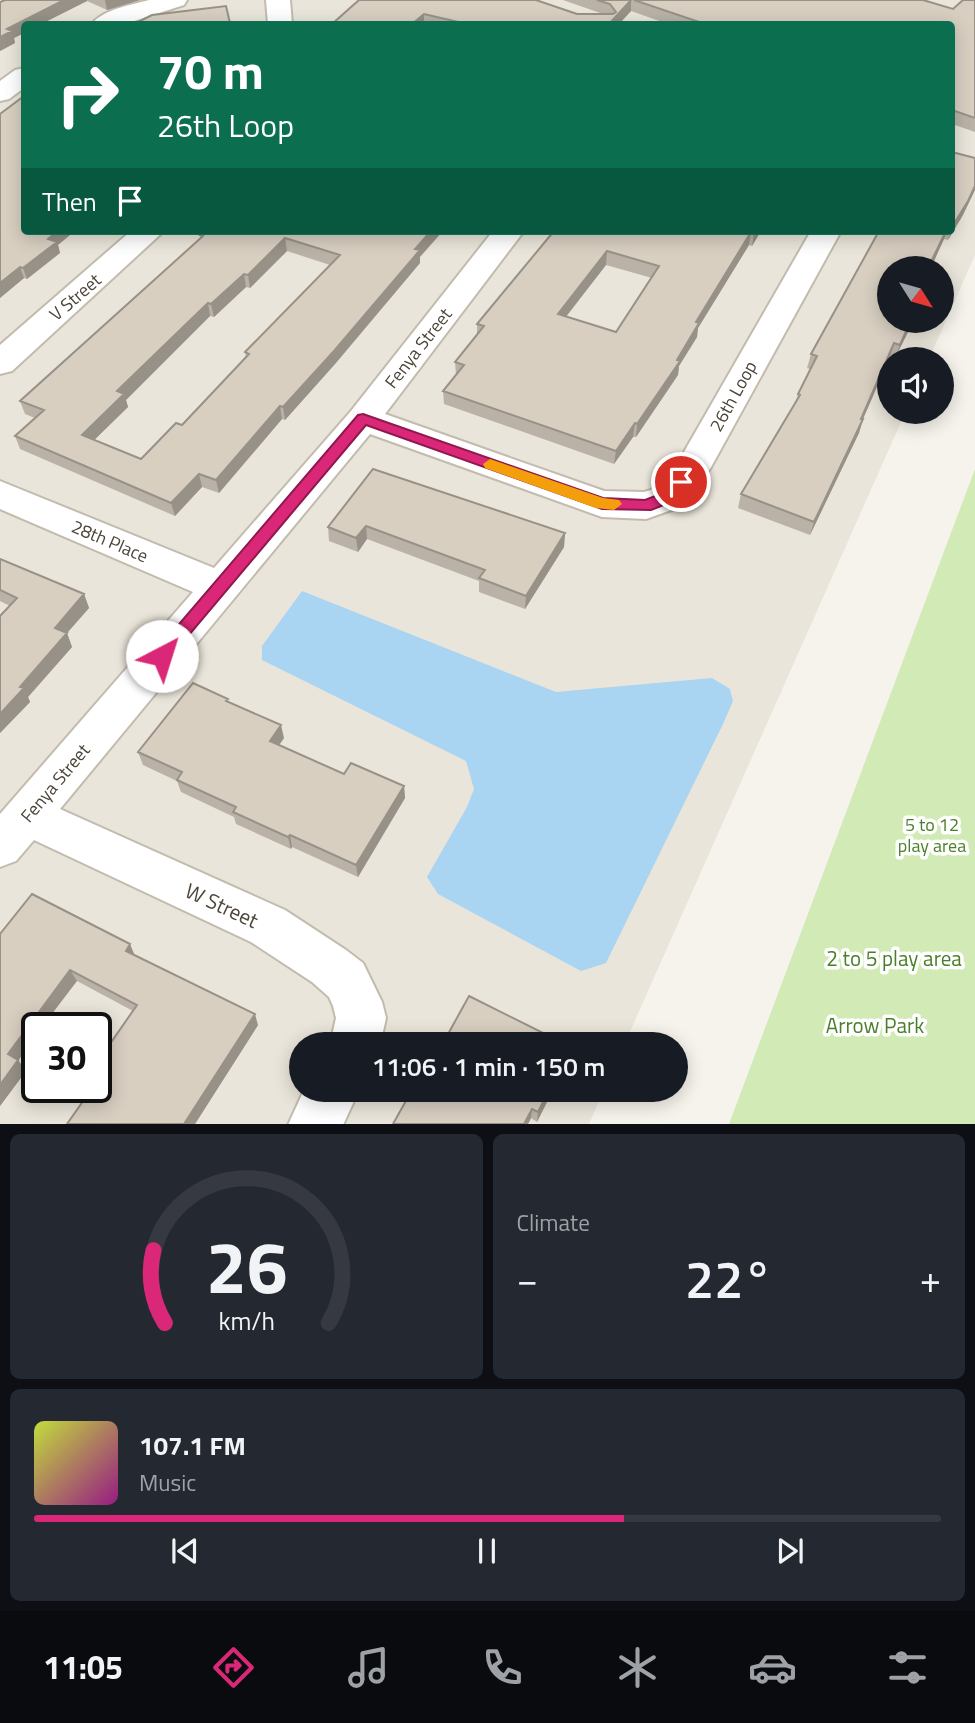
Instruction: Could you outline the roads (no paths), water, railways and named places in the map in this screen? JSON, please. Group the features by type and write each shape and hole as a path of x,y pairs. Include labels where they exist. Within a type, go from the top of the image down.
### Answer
{"street":[{"path":"112,21 175,0"},
{"path":"278,0 280,21"},
{"path":"0,93 21,78"},
{"name":"V Street","path":"0,363 144,235"},
{"name":"Fenya Street","path":"14,831 363,419 506,235"},
{"name":"26th Loop","path":"363,419 602,504 646,506 664,499 697,460 824,235"},
{"name":"28th Place","path":"0,494 221,587"},
{"name":"W Street","path":"14,831 268,926 346,980 357,1002 360,1018 357,1032"},
{"path":"315,1124 326,1102"}],"water":[{"path":"302,591 556,692 712,678 730,689 733,701 723,724 606,963 581,971 438,894 427,877 467,807 474,789 466,761 262,660 262,646"}],"park label":[{"name":"5 to 12 play area","path":"932,834"},
{"name":"2 to 5 play area","path":"894,958"},
{"name":"Arrow Park","path":"875,1025"}]}
